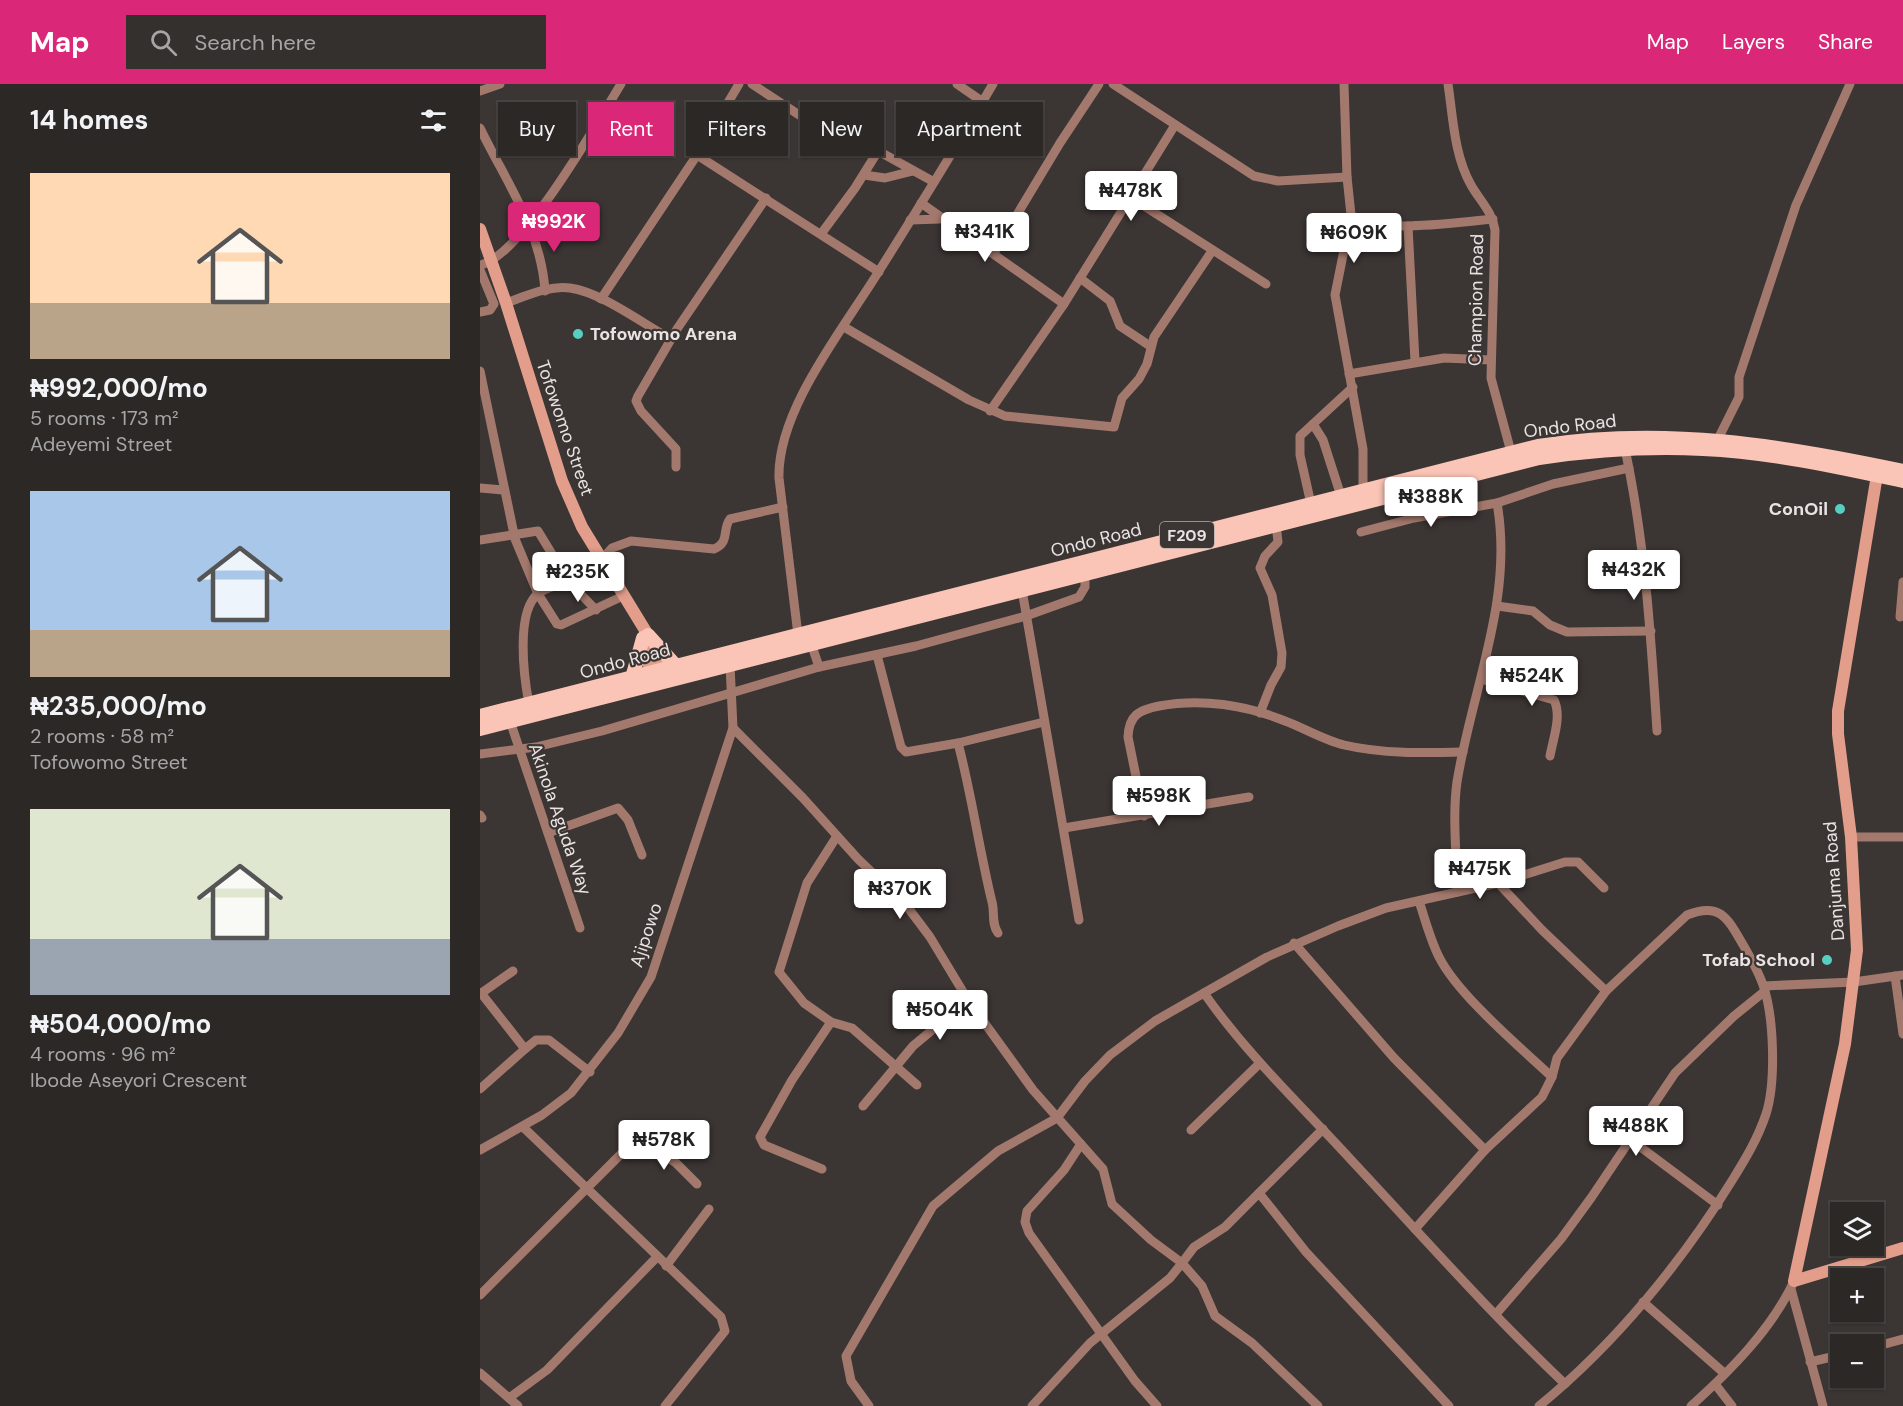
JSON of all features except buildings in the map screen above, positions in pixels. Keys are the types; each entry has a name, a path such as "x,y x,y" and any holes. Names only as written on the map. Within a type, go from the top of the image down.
{"main road":[{"name":"Ondo Road","path":"480,729 658,677 730,665 1084,574 1184,542 1363,490 1511,452 1569,441 1617,438 1718,439 1830,462 1903,481"},
{"name":"Ondo Road","path":"480,716 632,678 658,677 676,666 798,635 1184,542 1276,524 1539,458 1625,449 1667,448 1737,452 1903,471"},
{"path":"632,678 644,634 676,666"}],"street":[{"path":"480,91 500,84"},
{"path":"480,312 490,310 494,304 484,266 529,222 561,179 621,84"},
{"path":"728,102 739,84"},
{"path":"752,84 800,116"},
{"path":"957,84 983,102 993,84"},
{"path":"994,253 1060,143 1099,84"},
{"path":"1113,84 1265,180 1347,177"},
{"path":"1344,84 1347,177 1351,215 1335,295 1363,449 1363,490"},
{"name":"Champion Road","path":"1448,84 1460,156 1470,184 1493,219 1495,270 1491,360 1495,396 1511,452"},
{"path":"1718,439 1732,405 1739,397 1739,377 1796,205 1850,84"},
{"path":"990,411 1064,304 1175,125"},
{"path":"480,128 529,222 543,266 545,291"},
{"path":"884,154 934,182"},
{"path":"601,299 696,156"},
{"path":"699,156 879,272"},
{"path":"821,234 875,156"},
{"path":"798,635 778,455 784,436 800,402 844,327 950,156"},
{"path":"864,175 885,178 913,171"},
{"path":"1130,197 1266,284"},
{"path":"676,467 676,449 673,443 641,411 636,401 671,339 766,198"},
{"path":"921,204 940,219 960,229 1064,304"},
{"path":"1351,215 1358,221 1368,224 1408,226 1493,219"},
{"path":"910,220 940,219"},
{"path":"1408,226 1415,361"},
{"name":"Tofowomo Street","path":"480,229 484,266 506,303 562,481 582,527 644,634 658,677"},
{"path":"844,327 990,411 1005,416 1114,427 1122,398 1139,379 1147,364 1150,346 1170,310 1212,251"},
{"path":"1080,279 1110,302 1120,326 1150,346"},
{"path":"506,303 545,291 571,288 601,299 671,339"},
{"path":"1349,374 1415,361 1444,358 1491,360"},
{"path":"480,371 482,397 514,533 538,594 557,624 566,624 623,596"},
{"path":"1311,504 1300,436 1353,387"},
{"path":"1313,424 1323,440 1341,496"},
{"path":"1625,449 1638,519 1651,631 1657,732"},
{"path":"1361,532 1414,518 1497,503 1553,484 1629,468"},
{"name":"Danjuma Road","path":"1792,1285 1832,1114 1854,982 1857,919 1851,837 1838,734 1838,711 1877,475"},
{"path":"480,488 503,490"},
{"path":"1457,892 1455,804 1463,752 1497,606 1502,564 1501,528 1497,503"},
{"path":"602,560 612,548 631,541 714,549 722,546 727,522 730,519 783,507"},
{"path":"1260,713 1281,667 1282,640 1272,595 1260,568 1265,556 1278,542 1276,524"},
{"path":"480,540 532,531 542,534 569,582 596,610"},
{"path":"480,754 518,749 602,731 819,668 1026,616 1079,597 1085,587 1084,574"},
{"path":"529,704 525,680 524,622 528,606 538,594 569,582"},
{"path":"1900,617 1903,582"},
{"path":"1022,590 1079,920"},
{"path":"1497,606 1533,611 1550,625 1567,632 1651,631"},
{"path":"811,643 819,668"},
{"path":"877,655 902,751 958,743 1044,722"},
{"name":"Ajipowo","path":"484,1147 523,1127 571,1093 590,1072 618,1033 651,977 733,728 730,665"},
{"path":"1481,680 1554,700 1557,706 1557,720 1550,756"},
{"path":"1143,816 1128,736 1131,717 1139,711 1183,702 1224,704 1260,713 1342,744 1361,748 1398,752 1463,752"},
{"name":"Akinola Aguda Way","path":"510,721 580,928"},
{"path":"733,728 915,916 968,1000 1033,1090 1103,1169 1112,1204 1151,1240 1182,1263 1202,1286 1215,1316 1252,1342 1318,1406"},
{"path":"958,743 968,780 984,872 993,905 994,927 998,933"},
{"path":"1064,828 1249,797"},
{"path":"548,832 618,808 628,820 642,855"},
{"path":"837,836 807,883 779,969 781,976 804,1003 831,1022 852,1028 916,1084"},
{"path":"1851,837 1903,837"},
{"path":"869,1406 851,1381 846,1356 933,1206 998,1151 1057,1118 1085,1080 1118,1049 1155,1022 1294,944 1386,908 1498,883 1573,861 1582,865 1604,888"},
{"path":"1498,883 1542,930 1606,991"},
{"path":"1419,901 1444,966 1490,1018 1552,1077"},
{"path":"1415,1229 1485,1150 1542,1097 1552,1077 1557,1058 1606,991 1687,915 1712,909 1720,912 1736,932 1764,989 1773,1080 1766,1113 1750,1151 1718,1205 1643,1302 1564,1384 1539,1406"},
{"path":"1310,937 1310,960"},
{"path":"1294,944 1394,1058 1485,1150"},
{"path":"513,971 481,994 525,1048"},
{"path":"1496,1314 1560,1239 1631,1140 1660,1092 1675,1073 1764,989 1854,982 1899,975 1903,1034"},
{"path":"1204,993 1259,1064 1323,1129 1435,1253 1564,1384"},
{"path":"863,1106 913,1046 968,1000"},
{"path":"822,1169 764,1144 760,1137 792,1080 831,1022"},
{"path":"480,1089 536,1040 549,1040 590,1072"},
{"path":"1191,1130 1259,1064"},
{"path":"523,1127 587,1191 722,1317 725,1331 665,1406"},
{"path":"1032,1406 1050,1384 1101,1334 1170,1278 1194,1246 1225,1227 1323,1129"},
{"path":"480,1137 484,1147"},
{"path":"480,1295 587,1191 633,1142 640,1140 676,1164 698,1184"},
{"path":"1631,1140 1718,1205"},
{"path":"1081,1144 1064,1170 1027,1211 1024,1222 1029,1233 1101,1334 1157,1406"},
{"path":"1259,1193 1306,1252 1449,1406"},
{"path":"666,1266 709,1209"},
{"path":"1691,1406 1715,1384 1773,1317 1792,1285 1903,1248"},
{"path":"509,1398 547,1370 657,1257"},
{"path":"1792,1285 1823,1406"},
{"path":"1643,1302 1724,1373"},
{"path":"1884,1344 1903,1339"},
{"path":"1810,1362 1830,1357"},
{"path":"480,1373 518,1406"},
{"path":"1715,1384 1732,1406"}],"place":[{"name":"Tofowomo Arena","path":"578,334"},
{"name":"ConOil","path":"1840,509"},
{"name":"Tofab School","path":"1827,960"}]}
